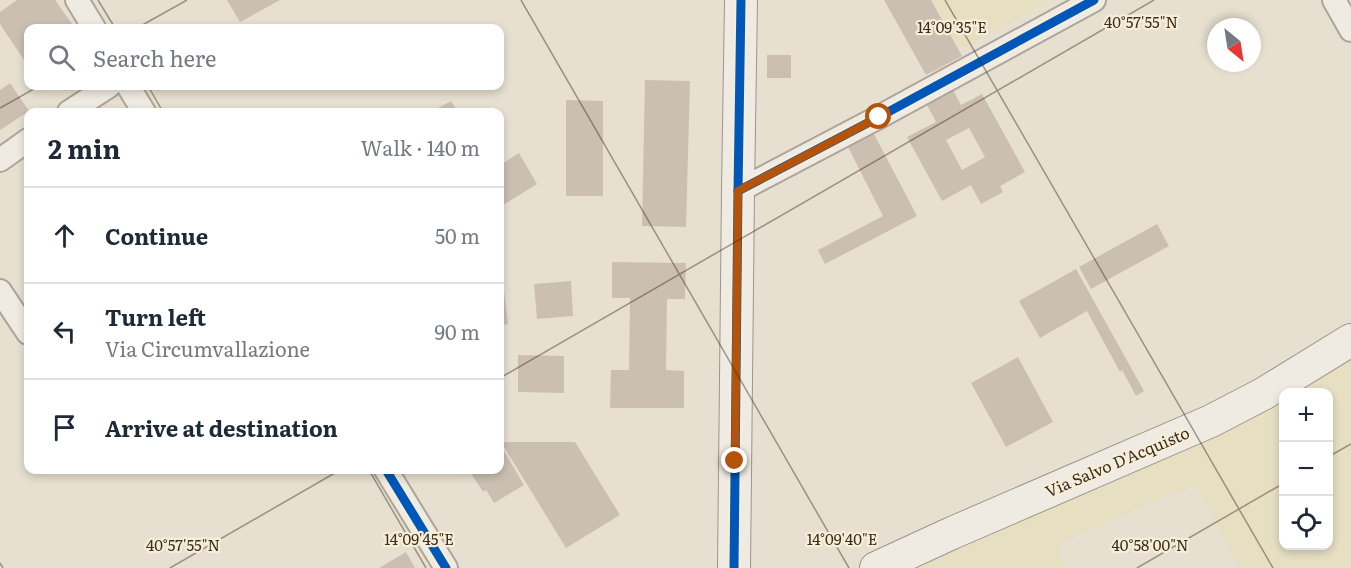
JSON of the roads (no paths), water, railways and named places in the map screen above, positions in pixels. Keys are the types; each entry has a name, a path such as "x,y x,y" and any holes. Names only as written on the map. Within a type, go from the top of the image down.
{"street":[{"path":"77,0 92,24"},
{"path":"734,568 741,0"},
{"path":"738,191 1094,0"},
{"path":"1334,0 1351,30"},
{"path":"75,108 103,90"},
{"path":"130,90 142,108"},
{"path":"0,160 24,143"},
{"path":"0,292 24,324"},
{"name":"Via Salvo D'Acquisto","path":"876,568 962,528 1211,421 1263,394 1351,340"},
{"path":"388,474 446,568"}]}
